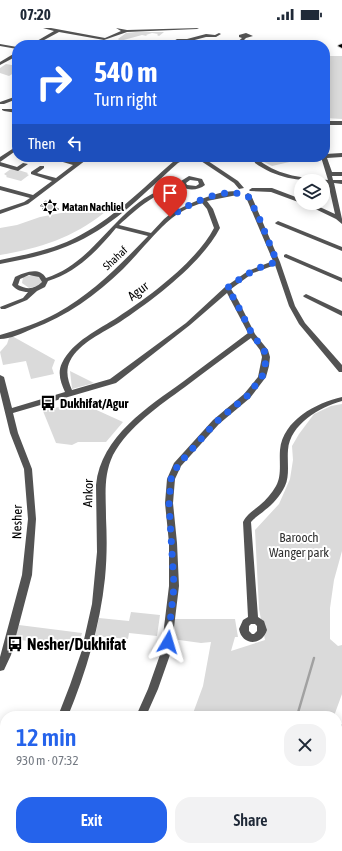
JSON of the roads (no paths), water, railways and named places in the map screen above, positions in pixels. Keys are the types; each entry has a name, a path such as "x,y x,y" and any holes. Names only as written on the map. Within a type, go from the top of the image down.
{"street":[{"path":"45,28 94,38 109,39 134,29 197,28"},
{"path":"144,28 175,28"},
{"path":"41,40 58,31"},
{"path":"192,40 211,35 216,36 219,34"},
{"path":"243,40 246,37"},
{"path":"0,45 12,47"},
{"path":"0,64 12,57"},
{"path":"1,103 12,102"},
{"path":"2,111 12,102"},
{"path":"330,122 342,122"},
{"path":"0,160 12,152"},
{"path":"330,156 342,155"},
{"path":"69,162 77,164"},
{"path":"0,212 26,203 80,162"},
{"path":"0,259 30,253 60,243 92,227 114,210 167,162"},
{"path":"0,262 32,256 63,246 88,234 104,224 176,162"},
{"path":"205,162 236,182 239,191 250,193 272,190 294,198"},
{"path":"257,162 281,175 297,179 342,182"},
{"path":"327,162 340,220"},
{"path":"0,164 18,169 25,164"},
{"path":"42,167 33,174 56,180"},
{"path":"330,174 342,174"},
{"path":"3,308 25,299 34,290 42,286 45,280 62,275 88,256 115,226 136,206 158,192 183,184"},
{"path":"1,190 34,196"},
{"name":"Shahaf","path":"1,338 43,322 80,302 122,267 152,235 177,212 203,200 222,194 239,191"},
{"path":"250,193 277,262 292,306 302,324 342,370"},
{"name":"Agur","path":"70,394 63,377 64,366 72,353 92,337 145,302 174,278 212,240 217,228 210,209 203,200"},
{"path":"320,210 340,220"},
{"path":"278,223 342,249"},
{"path":"115,226 152,235"},
{"path":"286,256 342,280"},
{"path":"9,411 100,386 122,375 188,323 227,288 261,266 277,262"},
{"path":"34,290 22,289 15,285 15,281 21,275 32,273 42,276 45,280"},
{"path":"143,711 166,652 174,586 169,503 171,479 178,465 216,422 247,396 262,377 265,366 266,357 264,350 252,334 235,300 227,288"},
{"path":"306,296 342,314"},
{"name":"Ankor","path":"65,711 88,644 100,588 102,475 109,455 134,422 252,334"},
{"path":"333,359 342,356"},
{"name":"Nesher","path":"0,377 14,433 28,469 32,519 27,575 6,655 0,667"},
{"path":"253,621 247,522 249,518 274,497 281,485 284,474 284,448 286,439 294,428 317,407 342,399"}],"waterway":[{"path":"298,711 314,658"}],"place":[{"name":"Matan Nachliel","path":"50,207"},
{"name":"Dukhifat/Agur","path":"48,403"},
{"name":"Nesher/Dukhifat","path":"15,644"}],"park label":[{"name":"Barooch Wanger park","path":"299,544"}]}
